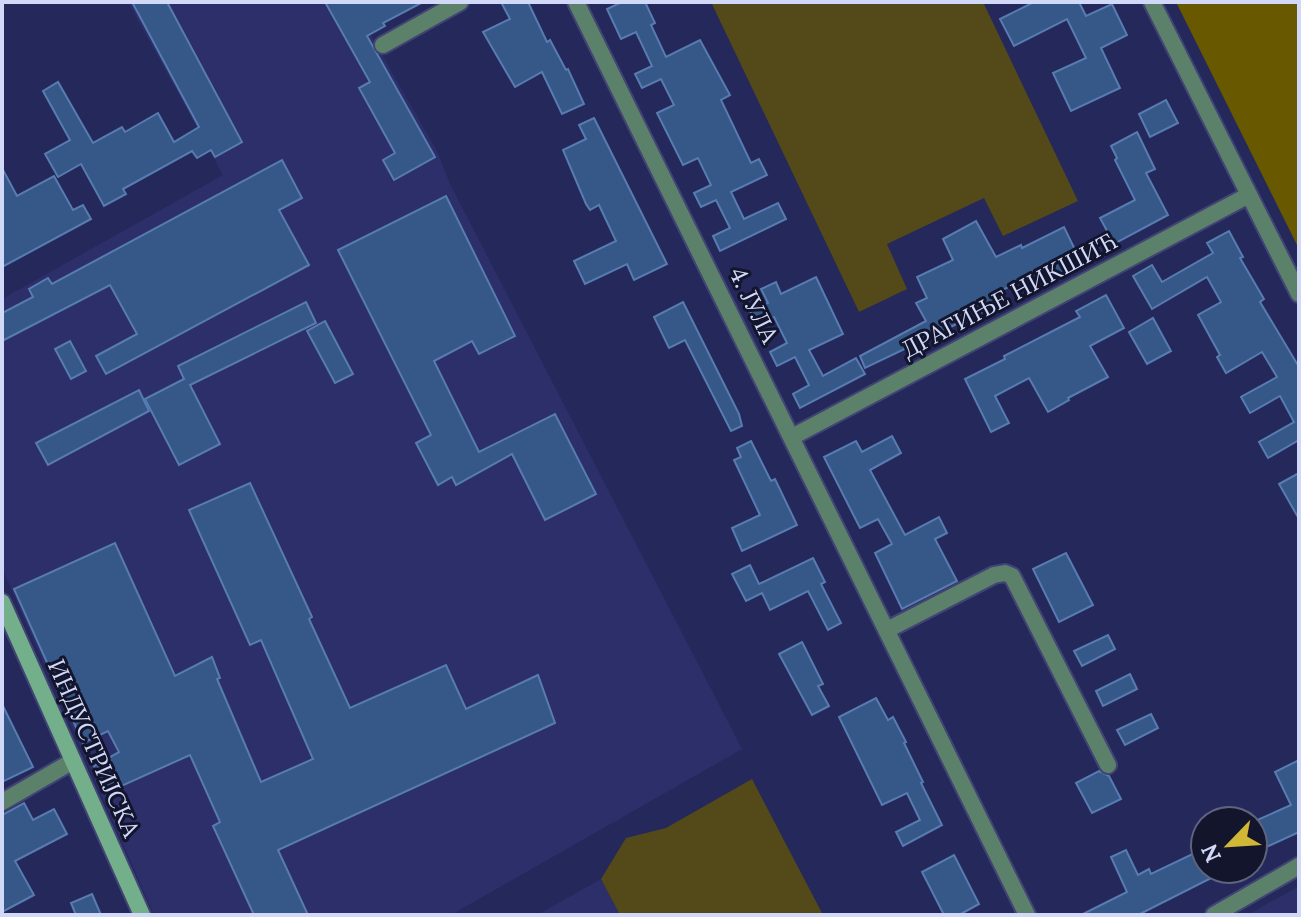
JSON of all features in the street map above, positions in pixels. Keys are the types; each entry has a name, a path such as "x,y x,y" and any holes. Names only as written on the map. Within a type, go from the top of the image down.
{"main road":[{"name":"ИНДУСТРИЈСКА","path":"2,602 142,915"}],"street":[{"path":"383,45 460,2"},
{"name":"4. ЈУЛА","path":"576,2 1027,915"},
{"path":"1152,2 1299,294"},
{"name":"ДРАГИЊЕ НИКШИЋ","path":"792,437 1249,195"},
{"path":"887,630 994,575 1005,573 1012,576 1108,765"},
{"path":"2,802 73,761"},
{"path":"1214,915 1299,866"}],"shaded area":[{"path":"128,2 352,2 438,153 450,184 742,749 451,915 154,915 2,568 2,299 223,175"},
{"path":"711,2 983,2 1078,201 1003,236 984,198 887,244 907,289 859,312"},
{"path":"1176,2 1299,2 1299,249"},
{"path":"752,779 823,915 620,915 601,879 626,838 666,828"},
{"path":"601,879 620,915 537,915"},
{"path":"1299,886 1299,915 1247,915"}],"building":[{"path":"132,2 167,2 242,142 215,157 211,150 197,158 192,151 123,189 126,194 104,206 81,164 58,177 45,154 70,140 43,91 58,82 93,143 122,127 125,132 158,113 174,142 199,127"},
{"path":"325,2 423,2 383,23 385,26 367,36 435,157 394,180 383,160 395,153 359,88 370,82"},
{"path":"501,2 528,2 547,42 550,40 568,69 584,104 562,114 542,72 515,87 483,32 510,19"},
{"path":"622,2 645,2 655,23 651,25 666,57 700,40 730,95 721,100 751,163 759,159 767,175 731,192 744,219 778,203 786,219 720,251 713,236 730,228 716,200 701,207 694,193 711,185 698,158 683,165 657,113 674,105 661,79 642,88 635,74 652,66 636,32 621,39 607,9"},
{"path":"1034,2 1079,2 1086,16 1112,4 1127,35 1101,48 1120,88 1071,111 1053,73 1086,58 1067,19 1014,46 1000,19"},
{"path":"1166,100 1178,123 1150,137 1139,114"},
{"path":"594,118 667,264 634,280 627,264 585,284 574,261 616,241 599,205 590,210 586,204 563,150 586,139 579,125"},
{"path":"1137,132 1155,169 1146,173 1168,215 1114,244 1100,218 1135,200 1111,146"},
{"path":"282,160 302,198 279,210 309,265 106,374 96,356 137,334 110,285 2,341 2,313 33,297 29,289 48,278 52,284"},
{"path":"2,168 17,196 54,176 73,210 83,205 91,219 2,267"},
{"path":"446,196 515,336 479,354 472,341 434,361 479,452 555,414 596,494 545,520 512,454 456,485 452,477 438,485 416,443 431,435 338,250"},
{"path":"976,221 996,257 1064,227 1081,262 1057,274 1053,266 996,293 1001,303 865,368 860,356 926,321 916,303 927,298 917,277 953,260 943,239"},
{"path":"1229,231 1243,257 1240,258 1264,299 1260,302 1299,367 1299,440 1268,458 1259,442 1294,422 1280,396 1250,413 1241,397 1277,377 1262,352 1226,373 1217,357 1220,355 1198,315 1221,302 1207,277 1152,309 1133,276 1152,265 1162,282 1213,253 1207,243"},
{"path":"816,277 843,334 809,350 823,376 856,358 865,374 800,408 793,394 809,385 795,357 777,366 770,352 787,343 774,317 757,325 750,311 768,303 761,289 776,282 781,294"},
{"path":"1106,295 1124,328 1090,346 1108,377 1048,412 1029,378 995,396 1009,423 991,432 965,379 1080,317 1076,311"},
{"path":"306,302 316,323 190,385 220,444 179,465 145,399 184,379 178,366"},
{"path":"683,302 739,414 742,426 731,431 685,340 669,348 654,317"},
{"path":"1153,318 1171,351 1147,364 1129,332"},
{"path":"325,321 353,374 335,383 307,331"},
{"path":"70,341 86,371 71,379 55,349"},
{"path":"139,390 149,411 48,465 36,443"},
{"path":"892,436 901,453 870,470 905,535 939,517 947,533 935,539 957,581 902,609 875,553 892,544 878,519 860,528 824,457 856,441 862,452"},
{"path":"751,441 771,481 775,479 797,525 742,551 732,528 760,515 734,460 741,457 737,448"},
{"path":"1299,473 1299,519 1279,484"},
{"path":"250,483 350,708 446,665 466,709 538,675 555,723 278,850 308,915 254,915 213,826 220,822 190,755 106,793 94,766 119,752 108,731 83,743 14,589 115,543 175,676 212,657 220,678 217,679 261,782 313,759 261,640 250,645 189,510"},
{"path":"1066,553 1093,605 1059,622 1033,569"},
{"path":"813,558 825,582 821,584 841,623 828,630 808,591 770,610 762,593 746,601 732,574 750,565 759,584"},
{"path":"1108,635 1115,649 1082,666 1074,651"},
{"path":"802,642 823,684 818,686 829,706 812,715 779,654"},
{"path":"1130,674 1137,689 1103,706 1096,691"},
{"path":"876,698 888,720 893,717 906,742 921,783 942,825 903,846 896,832 920,820 907,793 882,805 839,717"},
{"path":"2,704 33,767 2,782"},
{"path":"1151,714 1158,728 1125,745 1117,730"},
{"path":"1299,760 1299,832 1269,846 1269,815 1291,805 1275,772"},
{"path":"1099,771 1109,776 1121,799 1092,813 1076,783"},
{"path":"24,803 33,820 54,809 67,834 15,861 34,895 2,912 2,815"},
{"path":"1126,850 1138,875 1149,869 1151,874 1189,856 1189,885 1197,885 1138,915 1081,915 1127,892 1111,857"},
{"path":"954,855 979,904 959,915 944,915 922,872"},
{"path":"92,894 101,915 76,915 71,903"}]}
